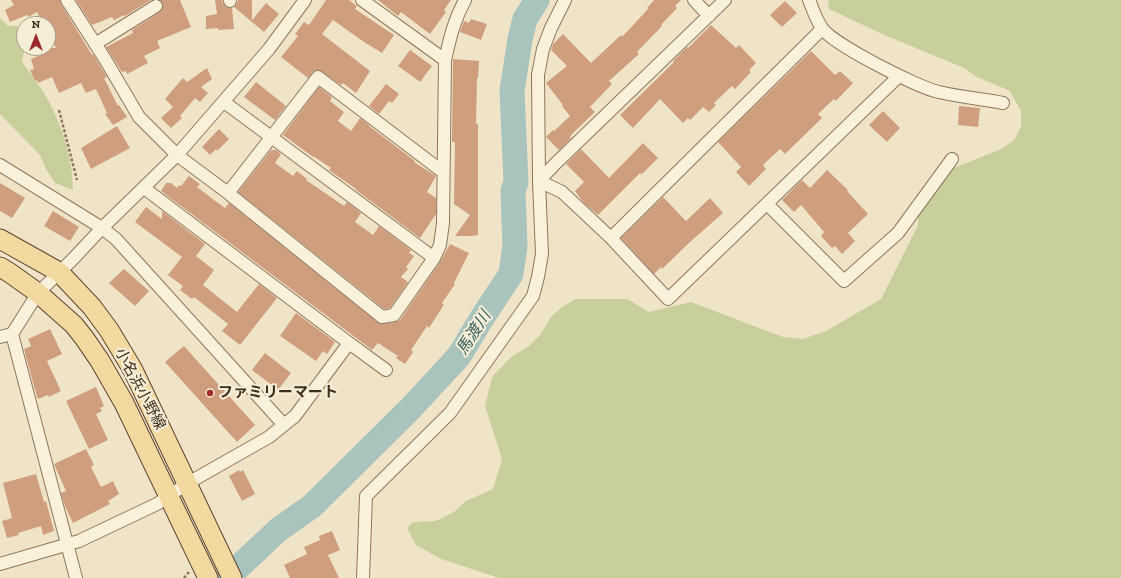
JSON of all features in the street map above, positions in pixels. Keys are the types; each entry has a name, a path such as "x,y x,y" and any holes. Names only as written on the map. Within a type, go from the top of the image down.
{"main road":[{"name":"小名浜小野線","path":"0,239 59,272 92,306 109,330 133,370 232,578"},
{"name":"小名浜小野線","path":"0,268 10,273 38,293 74,325 100,361 124,403 206,573"}],"street":[{"path":"67,0 139,117 177,155 228,193 382,317 394,316 434,258 440,245 443,223 444,60 456,16 465,0"},
{"path":"76,578 6,335 38,293 177,155 269,49 305,0"},
{"path":"362,0 378,4 444,60"},
{"path":"363,578 366,496 450,414 533,296 542,254 539,182 538,75 543,49 551,28 565,0"},
{"path":"694,0 709,16"},
{"path":"539,182 555,164 725,0"},
{"path":"809,0 822,29 838,42 868,60 899,76 938,92 1003,102"},
{"path":"95,44 156,6"},
{"path":"611,238 822,29"},
{"path":"539,182 562,192 611,238 668,299 899,76"},
{"path":"228,193 318,77 443,172"},
{"path":"224,102 272,136 434,258"},
{"path":"767,204 844,281 898,233 952,159"},
{"path":"0,165 102,228 116,239 284,425"},
{"path":"144,188 386,370"},
{"path":"0,564 79,541 157,504 188,483 269,437 295,416 349,343"}],"path":[{"path":"59,110 77,180"}],"green space":[{"path":"828,0 1121,0 1121,578 499,578 441,559 416,545 407,528 413,522 436,521 454,512 466,501 493,489 502,459 485,406 492,377 511,357 529,346 540,335 551,317 562,307 575,299 627,299 649,312 691,302 783,337 803,339 826,331 881,299 918,225 918,196 949,170 1001,149 1014,140 1021,127 1021,111 1010,91 977,77 964,68 882,34 829,9"},
{"path":"0,18 8,26 16,26 16,56 23,56 22,61 46,97 59,123 69,156 73,179 73,190 55,183 46,169 40,155 0,114"}],"building":[{"path":"11,0 60,0 92,55 93,54 107,77 104,78 118,106 119,105 127,117 113,125 105,114 107,113 96,89 86,93 81,83 59,93 52,77 38,83 37,80 35,81 30,70 34,69 31,59 38,56 56,56 56,16 39,16 37,12 30,16 16,16 16,20 10,22 5,10 14,5"},
{"path":"76,0 151,0 125,16 124,15 114,20 112,17 92,25"},
{"path":"160,0 180,0 191,27 157,41 160,48 144,56 148,63 127,74 126,71 122,72 106,47 133,33 132,30 160,12 163,6"},
{"path":"215,0 222,0 226,7 232,8 234,29 206,29 206,16 217,14"},
{"path":"238,0 252,0 252,20 266,3 279,14 264,32 234,7"},
{"path":"326,0 349,0 357,6 355,9 394,35 382,53 333,20 322,34 370,71 356,93 343,83 341,85 319,70 315,70 308,78 281,57 298,36 295,34 304,22 309,25"},
{"path":"378,0 451,0 444,10 446,12 430,34 401,12 398,16"},
{"path":"654,0 681,0 675,6 677,8 661,25 662,26 637,52 639,54 609,81 612,84 590,107 595,112 572,134 570,137 571,138 559,150 546,137 570,116 546,83 567,66 551,50 553,44 563,34 591,63 621,35 622,37 648,9 647,8"},
{"path":"785,1 797,13 782,27 770,15"},
{"path":"471,19 487,24 481,40 460,32 464,21 469,23"},
{"path":"711,25 736,48 739,45 756,63 749,70 751,72 735,89 732,86 714,103 716,105 709,112 703,107 690,120 688,118 683,123 660,99 633,128 620,115 674,62 673,61 687,47 688,48"},
{"path":"410,50 432,66 420,82 398,66"},
{"path":"811,51 835,75 840,71 853,83 836,101 834,99 818,114 822,118 785,154 780,149 763,165 766,169 749,186 736,172 741,167 718,142"},
{"path":"453,59 479,61 476,124 478,124 478,235 472,236 455,236 470,215 454,204 455,142 452,142"},
{"path":"207,68 212,79 201,87 208,93 200,102 195,98 180,116 182,118 171,128 161,118 173,107 165,99 183,78 187,82"},
{"path":"256,82 286,106 275,120 244,97"},
{"path":"386,84 399,94 392,103 389,101 379,114 369,106"},
{"path":"319,87 332,97 330,101 344,112 338,121 351,131 360,118 415,161 414,162 436,176 427,192 436,198 436,214 420,238 329,170 331,168 283,135"},
{"path":"959,106 980,108 978,127 958,125"},
{"path":"883,111 900,128 887,142 869,125"},
{"path":"117,126 130,148 91,169 81,148"},
{"path":"219,129 229,139 217,151 216,149 210,155 202,147"},
{"path":"643,143 658,158 642,174 640,173 598,215 584,203 575,191 584,182 566,164 581,149 609,178"},
{"path":"271,150 276,150 281,154 275,163 293,176 297,171 307,179 306,180 344,206 347,202 361,213 355,222 373,235 379,226 411,250 409,253 414,256 406,267 408,269 401,277 408,282 390,308 384,309 238,192"},
{"path":"827,170 848,190 847,191 868,214 848,233 855,241 842,254 835,246 832,248 821,236 824,232 801,205 794,212 782,200 802,180 810,188"},
{"path":"189,176 200,184 197,187 225,208 229,203 380,324 400,320 440,262 450,244 469,253 454,283 455,284 442,303 444,304 440,311 429,328 427,326 411,350 413,352 405,364 396,358 398,356 378,343 372,350 161,191 166,183 171,183 177,188 179,185 181,186"},
{"path":"0,183 25,198 12,218 0,211"},
{"path":"663,197 686,221 710,198 723,213 662,269 661,267 654,274 621,238"},
{"path":"146,207 162,219 162,211 205,244 196,256 214,270 203,285 237,312 259,284 277,298 240,345 222,331 228,324 194,297 192,299 180,290 183,286 168,275 182,257 135,222"},
{"path":"53,211 79,227 70,241 44,226"},
{"path":"124,269 149,291 135,306 109,283"},
{"path":"296,313 335,342 327,354 323,351 316,361 280,336"},
{"path":"50,329 62,354 47,361 61,391 49,397 48,395 38,399 24,349 31,346 28,339"},
{"name":"ファミリーマート","path":"184,346 255,425 237,442 165,362"},
{"path":"265,353 291,373 278,390 252,370"},
{"path":"96,387 104,406 100,408 102,411 96,414 108,440 89,449 66,401"},
{"path":"86,449 94,465 91,467 101,487 113,481 119,494 108,501 110,504 73,523 61,493 66,491 54,464"},
{"path":"239,470 240,472 243,470 255,494 242,501 229,476"},
{"path":"36,474 44,502 46,501 54,531 43,535 41,526 7,538 2,521 12,518 3,483"},
{"path":"332,531 340,550 328,555 339,578 290,578 284,565 307,554 304,547 320,540 319,536"}],"waterway":[{"name":"馬渡川","path":"227,578 278,530 312,506 410,409 459,356 511,274 515,246 513,191 516,182 512,91 520,39 525,19 537,0"}],"place":[{"name":"ファミリーマート","path":"210,393"}]}
